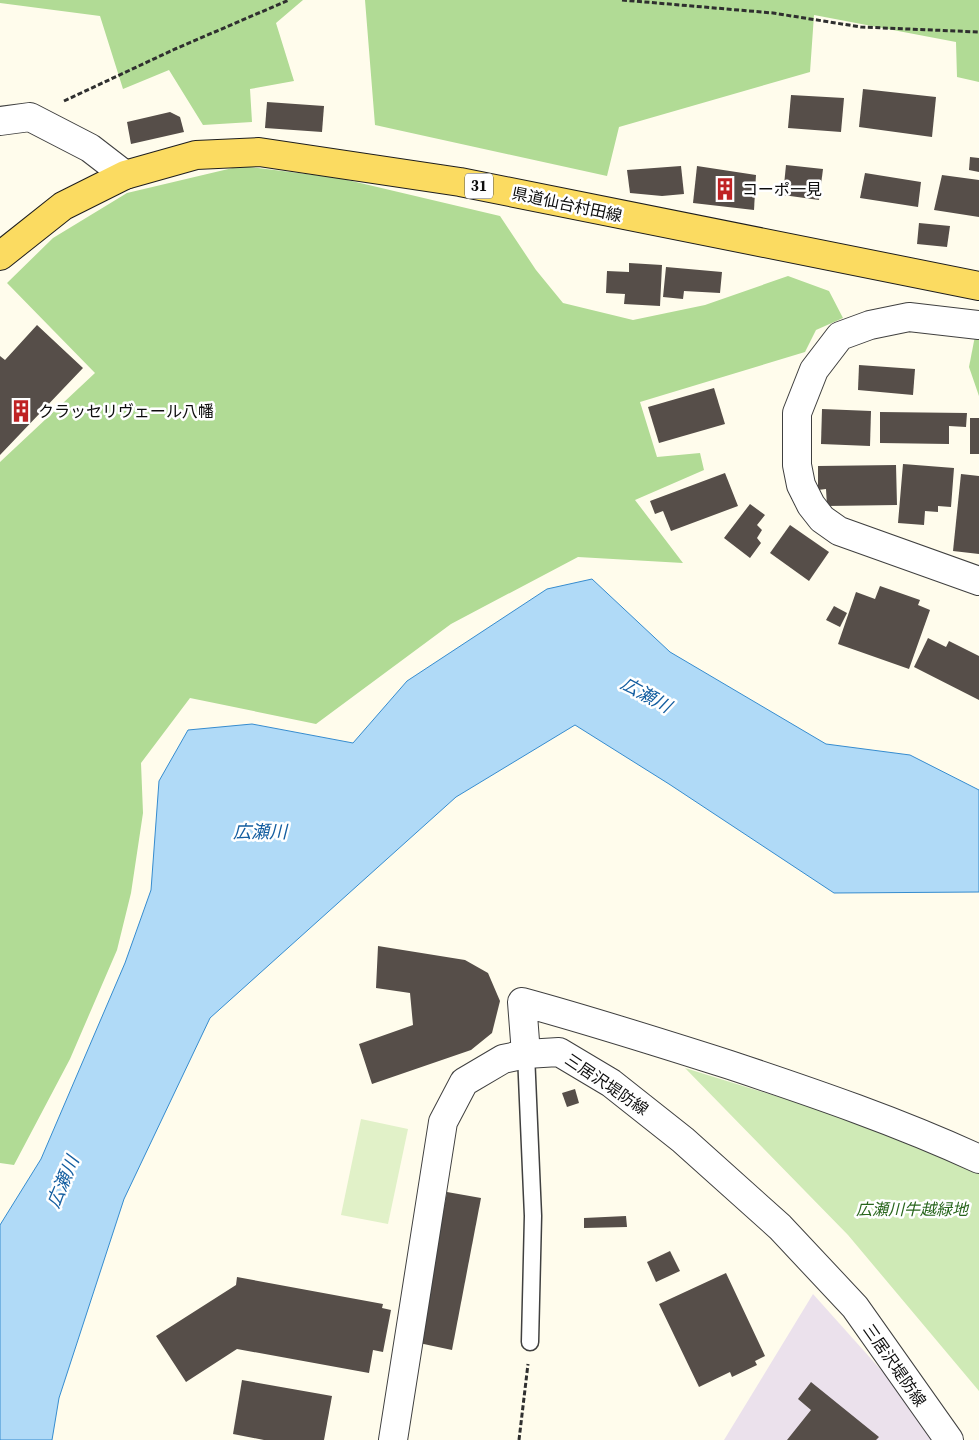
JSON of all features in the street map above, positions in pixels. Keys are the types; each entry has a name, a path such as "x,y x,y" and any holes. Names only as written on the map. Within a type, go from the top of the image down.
{"main road":[{"name":"県道仙台村田線","path":"0,256 63,206 125,175 196,155 259,152 460,182 979,286"}],"street":[{"path":"0,121 30,117 90,148 125,175"},
{"path":"979,325 909,317 870,325 840,336 814,370 797,413 796,442 801,486 811,505 822,519 839,531 979,581"},
{"path":"526,1054 522,1002 594,1021 800,1088 944,1143 979,1159"},
{"name":"三居沢堤防線","path":"393,1440 443,1122 464,1082 503,1059 526,1054 559,1052 611,1083 683,1140 780,1227 855,1307 949,1440"}],"lane":[{"path":"526,1054 533,1216 530,1342"}],"path":[{"path":"30,117 175,49 289,0"},
{"path":"622,0 772,13 861,27 979,32"},
{"path":"519,1440 530,1342"}],"shaded area":[{"path":"813,1294 890,1380 934,1440 724,1440"}],"green space":[{"path":"0,0 303,0 276,23 294,81 250,89 252,122 203,125 169,70 123,89 100,16 0,3"},
{"path":"365,0 979,0 979,82 957,77 956,42 814,15 810,72 619,127 607,176 375,125"},
{"path":"241,166 339,178 500,216 536,270 563,303 633,320 705,305 788,276 829,291 843,318 816,330 805,352 640,402 657,457 700,453 704,470 635,500 683,563 578,557 451,624 316,724 190,698 141,763 143,813 131,893 117,950 70,1059 14,1165 0,1163 0,462 95,373 7,283 53,238 127,193"},
{"path":"975,336 979,337 979,396 969,367"},
{"name":"広瀬川牛越緑地","path":"685,1068 927,1143 979,1169 979,1391 848,1235"},
{"path":"361,1119 408,1129 388,1224 341,1215"}],"water":[{"name":"広瀬川","path":"592,579 670,652 826,744 910,755 979,790 979,892 834,893 669,784 575,725 456,797 210,1018 124,1199 59,1398 52,1440 0,1440 0,1225 41,1159 125,963 151,890 159,781 188,730 252,724 353,743 407,681 547,589"}],"building":[{"path":"863,89 936,97 932,137 859,127"},
{"path":"791,95 844,98 841,132 788,128"},
{"path":"267,102 324,106 322,132 265,128"},
{"path":"170,112 180,117 184,132 131,144 127,122"},
{"path":"970,157 979,158 979,172 969,170"},
{"path":"786,165 823,169 819,200 783,195"},
{"path":"681,166 684,194 662,196 630,193 627,170"},
{"name":"コーポ一見","path":"697,166 756,175 754,210 693,203"},
{"path":"865,173 921,182 918,207 860,198"},
{"path":"942,175 979,180 979,217 934,210"},
{"path":"919,223 950,226 947,247 917,244"},
{"path":"629,263 662,265 660,306 624,304 625,294 606,293 607,271 629,272"},
{"path":"666,267 722,272 720,293 684,291 683,299 663,297"},
{"name":"クラッセリヴェール八幡","path":"37,325 83,368 0,455 0,356 5,360"},
{"path":"859,365 915,369 913,395 858,390"},
{"path":"714,388 725,424 659,443 648,407"},
{"path":"822,409 871,411 870,446 821,444"},
{"path":"880,412 967,413 966,427 949,426 949,444 880,443"},
{"path":"970,418 979,418 979,454 970,454"},
{"path":"903,464 954,468 951,507 938,506 938,512 925,511 924,525 898,523"},
{"path":"896,465 897,505 827,506 826,489 818,490 818,466"},
{"path":"725,473 738,506 671,531 663,511 655,514 650,501"},
{"path":"961,474 979,476 979,554 953,551"},
{"path":"750,504 765,515 757,525 762,530 757,538 761,543 750,558 724,538"},
{"path":"790,525 829,552 809,581 770,553"},
{"path":"880,586 920,600 918,605 930,610 909,669 838,644 856,592 875,599"},
{"path":"834,606 847,613 840,627 826,620"},
{"path":"928,638 946,647 949,641 979,656 979,700 914,667"},
{"path":"378,946 465,960 488,973 500,1001 492,1033 471,1050 372,1084 359,1044 413,1025 410,993 376,988"},
{"path":"575,1089 579,1103 567,1107 562,1093"},
{"path":"447,1192 481,1198 452,1350 419,1343"},
{"path":"626,1216 627,1227 584,1228 584,1218"},
{"path":"670,1251 680,1271 656,1282 647,1262"},
{"path":"726,1273 765,1356 755,1361 757,1365 732,1377 730,1372 699,1387 659,1304"},
{"path":"237,1277 383,1304 382,1308 391,1310 383,1352 373,1350 369,1373 237,1349 186,1382 156,1336 236,1285"},
{"path":"242,1380 332,1396 324,1440 264,1440 233,1434"},
{"path":"811,1382 879,1437 876,1440 787,1440 811,1410 798,1399"}],"place":[{"name":"コーポ一見","path":"725,189"},
{"name":"クラッセリヴェール八幡","path":"21,411"}]}
